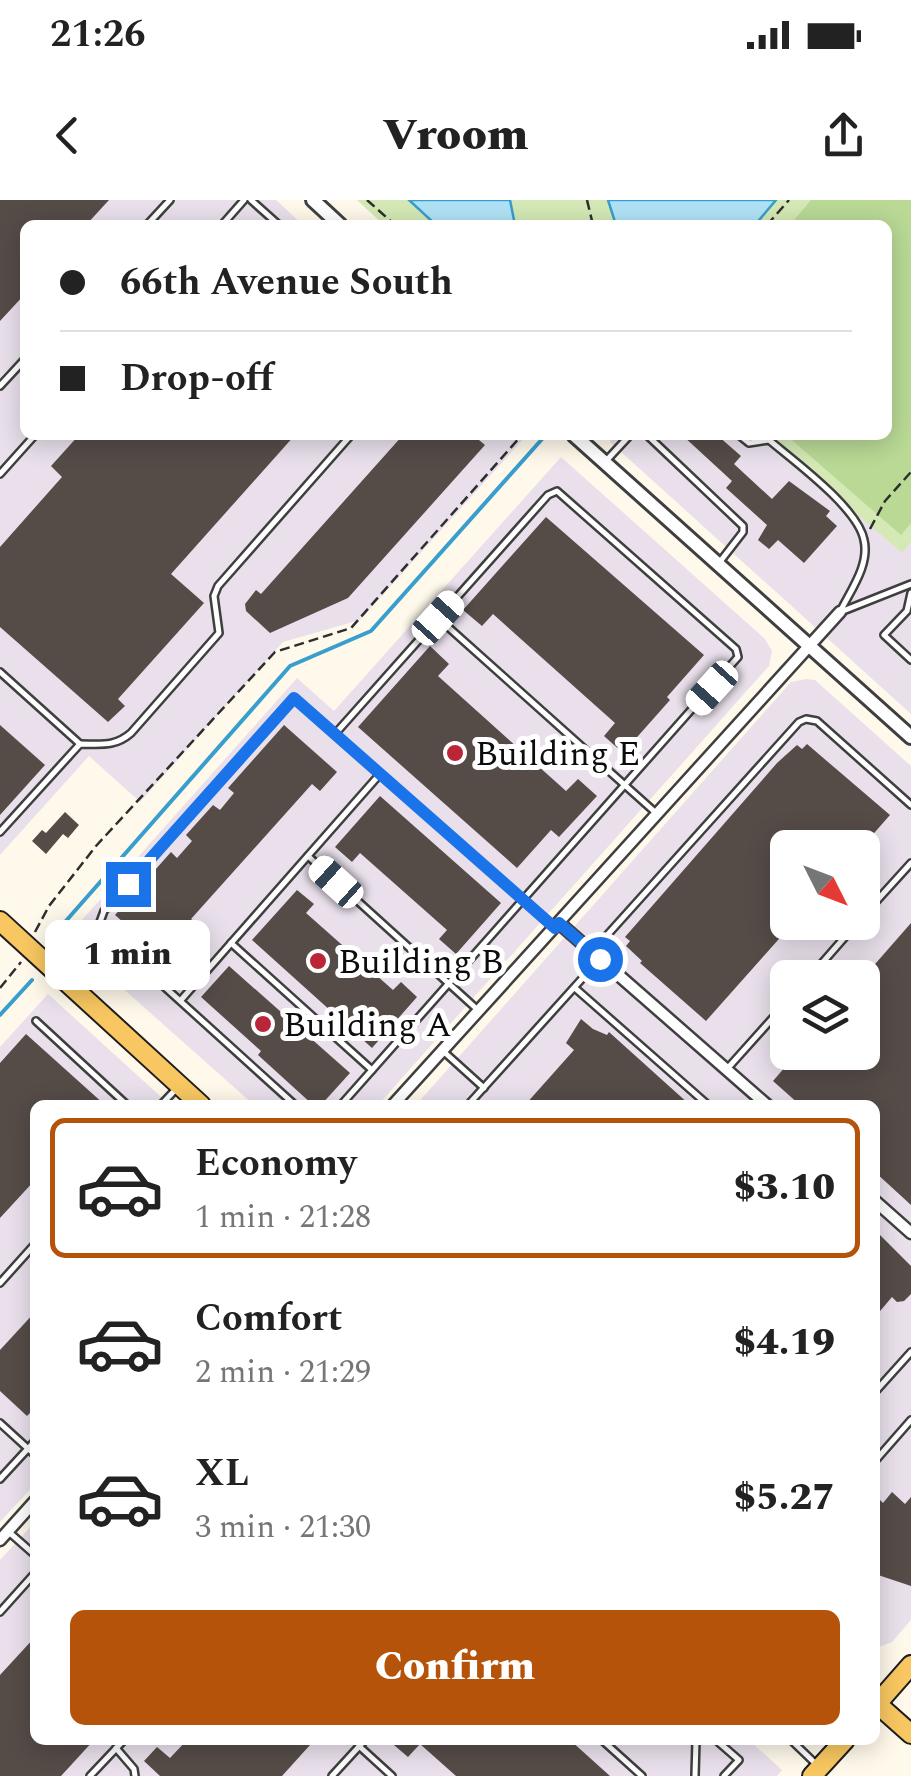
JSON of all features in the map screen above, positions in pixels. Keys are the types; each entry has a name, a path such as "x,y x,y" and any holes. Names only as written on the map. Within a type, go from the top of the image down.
{"main road":[{"path":"0,921 196,1100"},
{"path":"880,1700 911,1665"},
{"path":"880,1707 911,1734"},
{"path":"816,1772 840,1745"}],"street":[{"path":"313,200 335,220"},
{"path":"580,440 911,737"},
{"path":"398,1100 840,612"},
{"path":"557,926 761,1100"},
{"path":"880,1205 911,1232"},
{"path":"4,1535 30,1506"}],"lane":[{"path":"152,220 170,200"},
{"path":"227,220 247,200 273,220"},
{"path":"0,386 20,364"},
{"path":"0,474 31,440"},
{"path":"0,672 80,744 120,742 219,633 214,596 218,586 347,440"},
{"path":"605,462 625,440"},
{"path":"652,440 744,526 718,566"},
{"path":"768,440 840,501 864,539 861,570 840,612"},
{"path":"335,734 548,494 557,491 736,650 738,657 345,1100"},
{"path":"840,612 911,584"},
{"path":"911,593 907,611 884,635 911,660"},
{"path":"438,618 657,814"},
{"path":"289,1100 104,933 100,922 104,910 294,698 557,926"},
{"path":"473,1100 799,722 816,722 911,805"},
{"path":"0,832 80,744"},
{"path":"180,1001 380,774"},
{"path":"308,856 479,1011"},
{"path":"880,898 911,863"},
{"path":"824,960 842,940"},
{"path":"231,944 372,1070"},
{"path":"574,987 702,1100"},
{"path":"36,1021 122,1100"},
{"path":"726,1069 770,1021"},
{"path":"442,1051 484,1088"},
{"path":"166,1100 179,1085"},
{"path":"0,1283 30,1250"},
{"path":"880,1386 911,1352"},
{"path":"880,1455 911,1420"},
{"path":"0,1423 28,1448"},
{"path":"0,1479 30,1446"},
{"path":"4,1535 30,1552"},
{"path":"0,1612 30,1579"},
{"path":"90,1776 119,1745"},
{"path":"608,1745 642,1776"},
{"path":"694,1776 696,1745"},
{"path":"722,1745 738,1760 724,1776"},
{"path":"795,1745 816,1772"},
{"path":"332,1776 359,1746 392,1776"},
{"path":"116,1748 135,1776"}],"path":[{"path":"367,200 389,220"},
{"path":"771,220 789,200"},
{"path":"0,988 15,972 50,906 96,846 274,652 351,628 518,440"},
{"path":"864,539 886,501 911,472"}],"shaded area":[{"path":"0,200 276,200 298,220 20,220 20,440 522,440 360,620 283,642 140,802 89,756 0,855"},
{"path":"770,440 901,552 911,542 911,714 610,442"},
{"path":"561,457 765,639 772,651 769,666 382,1100 248,1100 66,938 297,678 334,711"},
{"path":"815,680 911,766 911,1620 892,1642 880,1647 880,1100 420,1100 791,682"},
{"path":"48,994 165,1100 30,1100 30,1489 0,1522 0,1047"},
{"path":"30,1527 30,1745 754,1745 782,1770 777,1776 0,1776 0,1560"}],"green space":[{"path":"357,200 911,200 911,542 902,553 770,440 892,440 892,220 379,220"},
{"path":"811,200 911,200 911,523 901,535 792,440 892,440 892,220 794,220"}],"water":[{"path":"409,200 510,200 514,220 431,220"},
{"path":"608,200 776,200 759,220 614,220"}],"building":[{"path":"0,200 109,200 91,220 20,220 20,299 0,321"},
{"path":"74,440 291,440 171,574 204,603 118,699 125,706 108,722 0,627 0,547 62,477 51,466"},
{"path":"399,440 479,440 485,445 348,598 270,633 246,611 245,604 256,590 261,594"},
{"path":"687,440 723,440 741,456 734,464 772,499 789,481 830,511 826,516 837,526 804,563 778,540 769,549 758,540 767,525 726,488 732,481"},
{"path":"546,517 704,655 623,753 604,736 615,723 493,614 482,626 463,610"},
{"name":"Building E","path":"430,646 449,664 438,676 566,791 578,779 597,796 559,837 551,830 517,868 358,727"},
{"path":"0,725 45,765 0,815"},
{"path":"284,725 337,772 320,791 312,784 191,919 200,926 168,962 115,915 171,852 177,858 192,841 186,835 213,805 220,810 234,793 228,788"},
{"path":"807,744 890,815 877,830 770,830 770,940 778,940 706,1021 640,963 626,946 630,941 625,937 777,763 797,745 802,749"},
{"path":"380,796 501,903 456,954 439,939 447,930 360,853 352,862 335,847"},
{"path":"65,812 79,825 68,838 63,834 46,854 32,841 42,830 46,833"},
{"name":"Building B","path":"297,890 314,904 306,913 393,990 401,982 417,997 372,1048 252,940"},
{"path":"911,923 911,1205 880,1177 880,1100 794,1100 773,1081 782,1070 880,1070 879,960"},
{"name":"Building A","path":"229,966 350,1073 326,1100 308,1100 201,997"},
{"path":"581,1019 593,1029 607,1035 609,1032 684,1100 529,1100 574,1050 566,1043"},
{"path":"26,1034 99,1100 30,1100 30,1185 0,1218 0,1063"},
{"path":"880,1235 911,1266 911,1294 904,1301 897,1302 892,1297 880,1311"},
{"path":"30,1317 27,1416 0,1391 0,1350"},
{"path":"892,1492 905,1504 911,1497 911,1586 880,1576 880,1500 883,1503"},
{"path":"30,1642 30,1745 89,1745 61,1776 0,1776 0,1675"},
{"path":"182,1745 310,1745 282,1776 160,1776 144,1761 157,1747 170,1758"},
{"path":"394,1745 419,1745 408,1757"},
{"path":"421,1745 576,1745 610,1776 456,1776"}],"waterway":[{"path":"58,930 290,666 371,631 541,440"},
{"path":"0,1015 32,980"}],"place":[{"name":"Building E","path":"455,753"},
{"name":"Building B","path":"318,961"},
{"name":"Building A","path":"263,1024"}],"route":[{"path":"128,884 294,698 555,928 559,923 600,959"}]}
